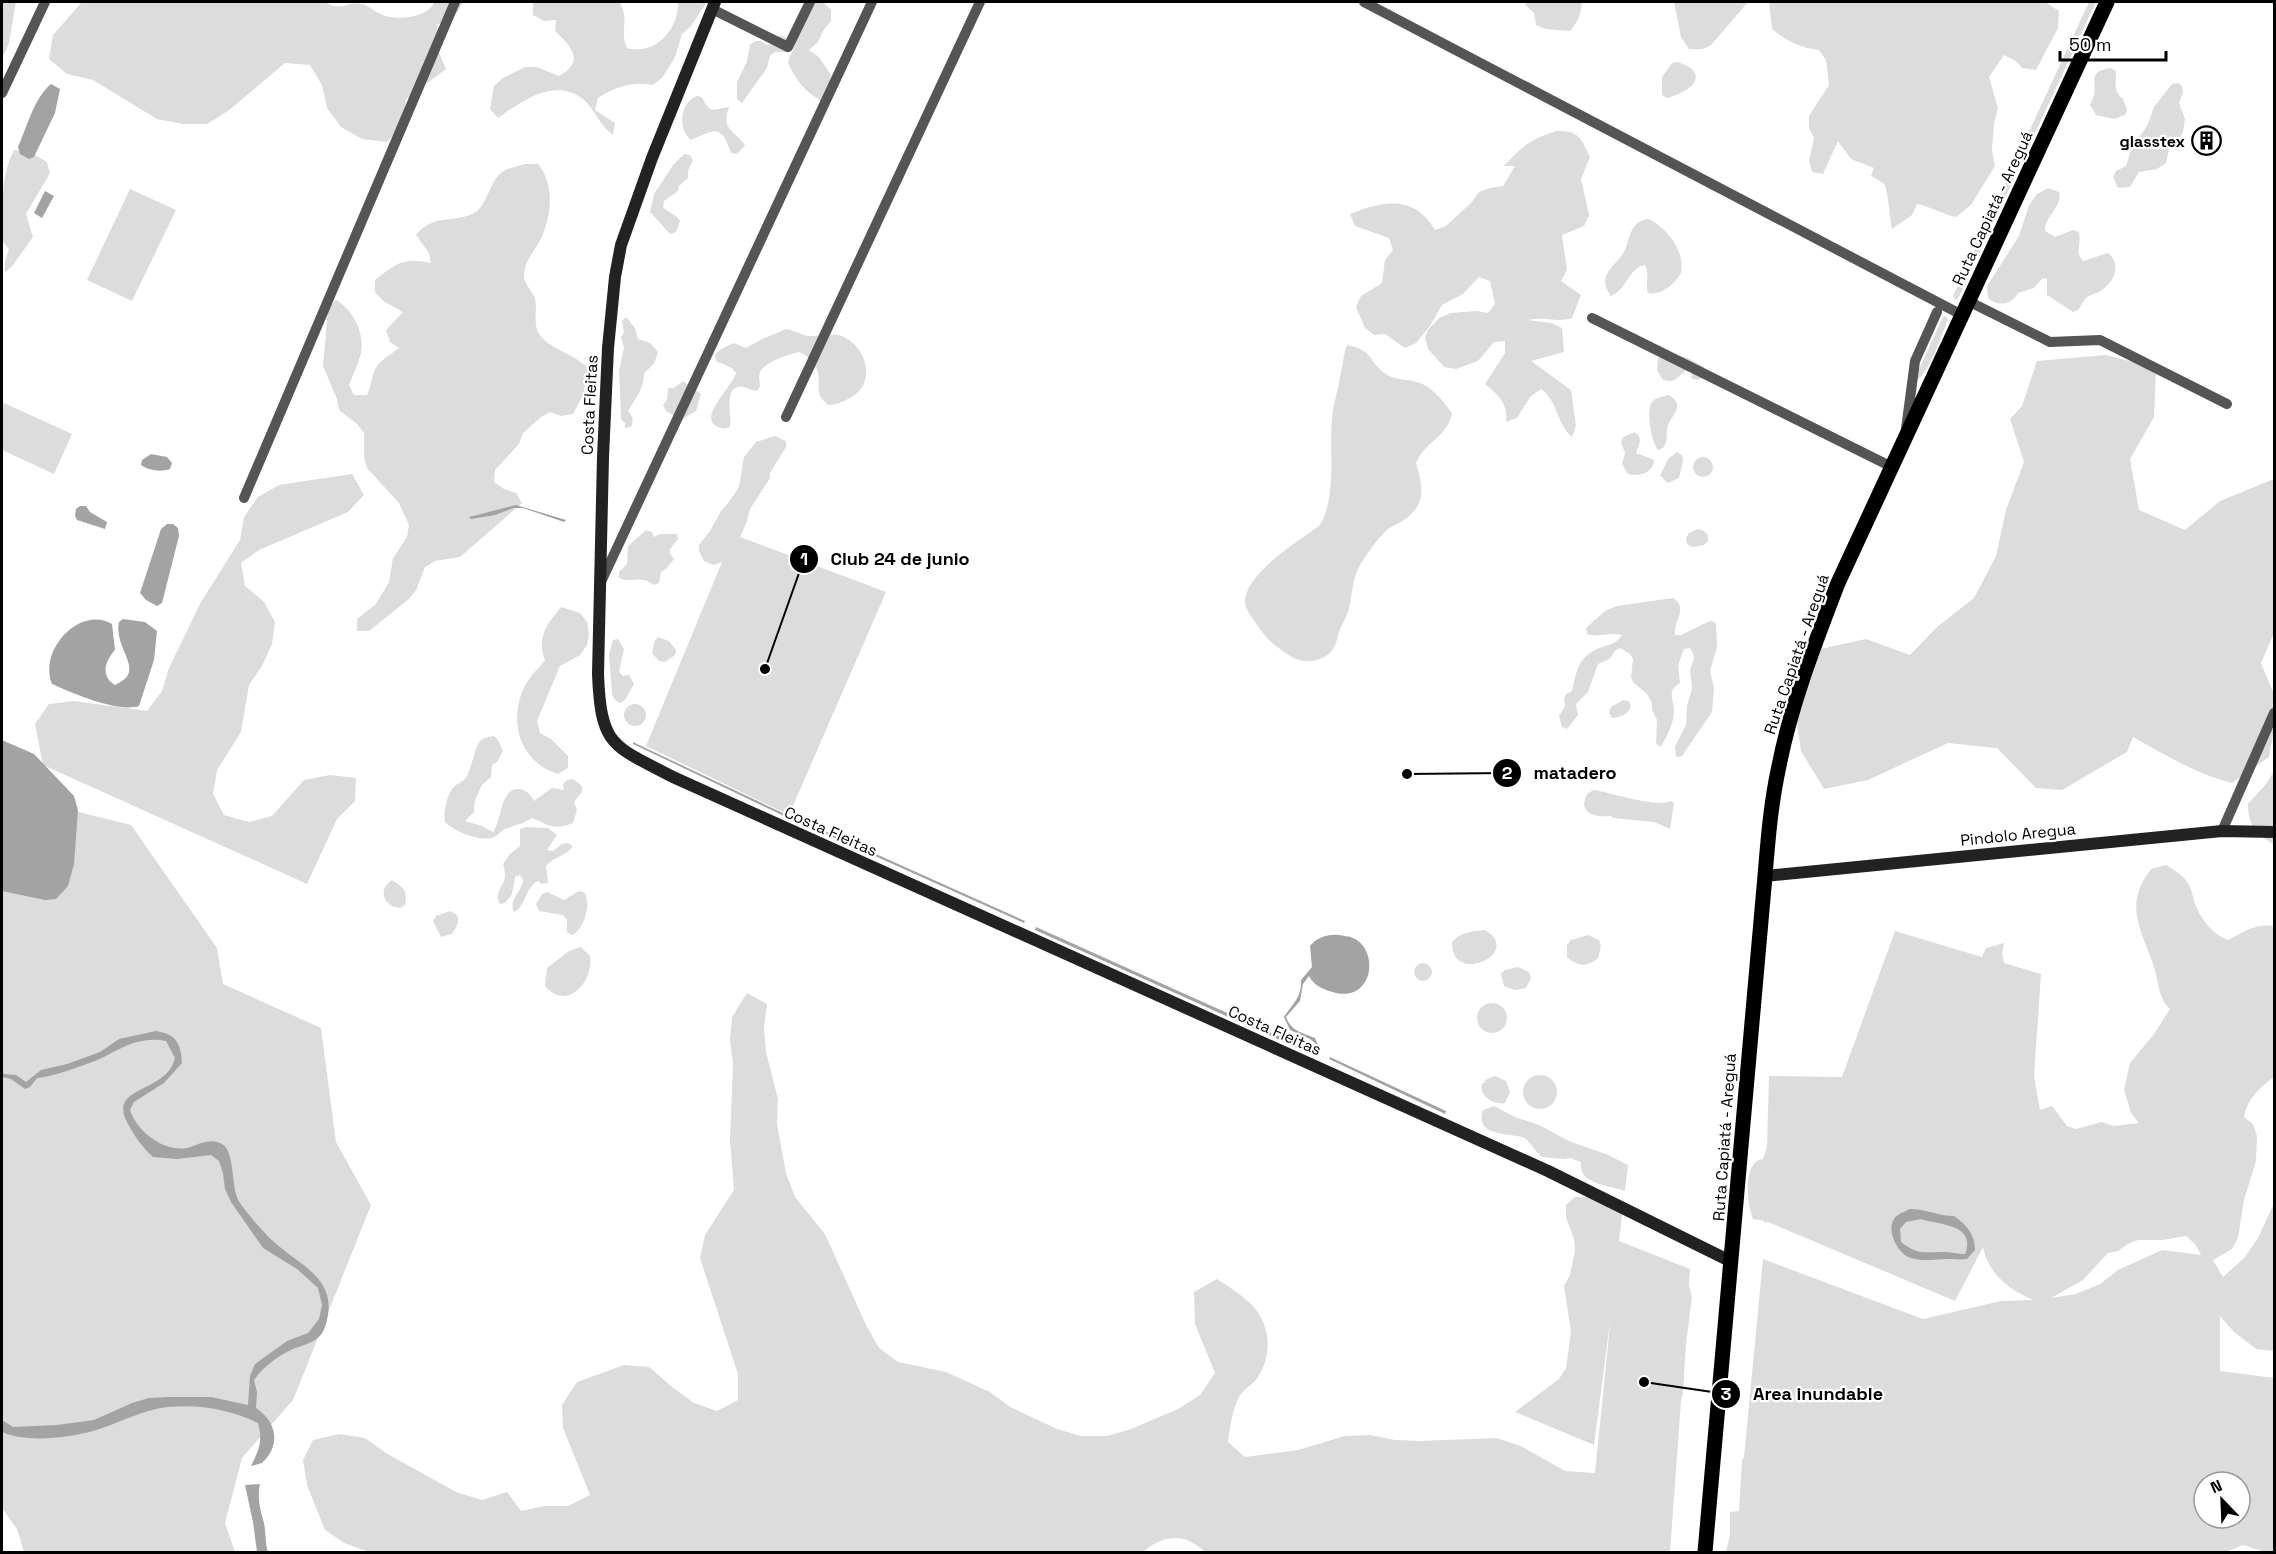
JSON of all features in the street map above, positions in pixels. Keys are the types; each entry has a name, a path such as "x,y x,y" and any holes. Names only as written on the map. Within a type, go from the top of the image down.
{"main road":[{"name":"Ruta Capiatá - Areguá","path":"1705,1552 1765,876 1778,767 1794,706 1838,583 2107,2"},
{"name":"Costa Fleitas","path":"714,5 652,158 627,227 618,261 611,305 603,457 598,674 599,708 606,732 626,752 683,782 1548,1171 1732,1262"},
{"name":"Pindolo Aregua","path":"1765,876 2222,831 2274,832"}],"street":[{"path":"2,93 45,2"},
{"path":"244,498 455,2"},
{"path":"714,5 788,47 810,2"},
{"path":"601,582 872,2"},
{"path":"786,417 980,2"},
{"path":"1364,2 1965,308 2050,342 2100,340 2227,404"},
{"path":"1905,438 1915,361 1937,312"},
{"path":"1592,318 1892,467"},
{"path":"2222,831 2274,713"}],"shaded area":[{"path":"2,2 16,2 9,43 2,58"},
{"path":"82,2 325,2 335,6 357,3 388,17 400,18 425,12 435,2 463,2 457,13 437,25 437,48 446,69 406,99 403,124 387,142 362,139 341,127 327,108 322,85 310,65 285,63 228,111 207,124 183,124 157,119 93,80 67,74 49,59 53,35"},
{"path":"533,2 620,3 624,15 624,36 627,48 637,49 656,44 670,31 678,2 707,2 691,26 682,34 675,57 663,77 653,85 624,86 598,98 595,110 615,123 613,135 583,99 561,90 539,94 498,118 490,109 494,86 503,78 525,67 537,67 559,76 572,65 574,59 570,48 555,31 556,20 544,21 533,15"},
{"path":"807,2 823,2 831,10 831,21 818,42 809,50 819,57 831,75 827,98 822,101 801,85 788,63 795,44 798,16"},
{"path":"1527,2 1582,2 1579,18 1570,31 1546,29 1536,25 1534,13 1525,5"},
{"path":"1674,2 1748,2 1712,44 1704,48 1689,49 1681,37"},
{"path":"1769,2 2045,2 2059,11 2058,28 2036,70 2022,68 2016,61 2004,55 1989,77 1998,108 1992,150 1995,166 1971,205 1956,217 1917,204 1912,215 1892,229 1884,184 1871,176 1874,168 1851,159 1838,141 1823,174 1812,172 1809,161 1814,138 1809,128 1809,116 1829,85 1826,60 1819,50 1794,43 1772,29"},
{"path":"2089,2 2096,2 1958,299 1955,300 1953,296"},
{"path":"779,35 785,37 790,47 787,52 775,52 770,56 767,68 742,103 737,99 737,82 747,61 750,45 755,41 761,41 766,45 771,44"},
{"path":"1678,62 1692,69 1695,80 1688,88 1667,98 1662,95 1662,77 1672,63"},
{"path":"2110,68 2116,71 2116,90 2127,110 2125,115 2114,119 2096,115 2090,105 2095,90 2094,78 2098,72"},
{"path":"2178,83 2182,86 2183,92 2179,103 2185,119 2180,138 2170,145 2166,163 2157,169 2139,172 2130,187 2118,188 2113,177 2116,171 2126,166 2131,150 2148,124 2154,107 2172,84"},
{"path":"51,84 60,89 55,113 34,157 29,159 20,154 18,147 35,105"},
{"path":"697,96 702,97 712,110 729,107 727,125 745,145 737,154 731,153 721,133 706,133 691,140 687,135 682,116 687,104"},
{"path":"1556,131 1570,132 1578,136 1590,157 1581,179 1589,215 1584,226 1562,235 1567,270 1561,281 1581,295 1572,318 1528,320 1551,323 1562,328 1564,352 1531,361 1571,390 1576,426 1572,437 1563,425 1551,400 1541,389 1530,397 1517,418 1506,422 1506,410 1502,400 1485,384 1505,353 1505,341 1494,342 1478,361 1456,369 1444,367 1428,349 1425,338 1428,330 1439,318 1451,313 1476,311 1488,313 1495,304 1490,281 1479,277 1463,294 1442,305 1430,326 1416,343 1405,348 1385,334 1374,335 1365,328 1356,307 1361,296 1382,283 1385,260 1393,250 1389,238 1355,226 1350,214 1374,206 1397,204 1418,210 1435,230 1446,226 1472,202 1479,192 1503,186 1515,166 1504,166 1522,149 1539,137"},
{"path":"14,150 23,151 47,162 50,173 26,214 33,237 5,273 5,261 9,249 2,241 3,194 6,171"},
{"path":"684,154 690,155 693,160 688,171 688,178 679,186 678,191 664,201 663,207 680,221 676,232 670,234 650,212 654,194 673,165"},
{"path":"525,164 538,164 547,180 550,198 546,225 541,239 529,258 524,275 535,299 536,326 545,340 579,360 591,372 585,381 584,393 573,414 561,416 550,412 541,417 523,433 519,444 495,470 494,482 516,493 522,503 460,557 435,561 425,567 416,590 409,599 369,631 357,631 357,619 376,604 389,582 393,558 407,537 409,525 399,503 367,468 364,457 364,433 357,424 339,410 337,399 323,366 328,308 336,300 348,309 356,323 362,346 349,385 354,395 367,395 378,365 399,348 390,342 386,330 403,312 383,301 375,292 375,280 400,263 421,261 431,263 429,253 416,235 422,228 442,220 464,217 477,211 502,172"},
{"path":"2048,188 2059,192 2060,197 2045,231 2055,237 2073,230 2079,232 2079,254 2083,261 2108,253 2115,263 2112,279 2104,289 2087,297 2078,310 2073,312 2047,295 2047,278 2042,279 2034,288 2018,293 2008,302 2000,304 1988,298 1987,286 2019,236 2029,205 2037,194"},
{"path":"130,189 176,210 132,301 87,280"},
{"path":"45,191 54,196 42,218 34,213"},
{"path":"1649,219 1663,229 1674,242 1682,265 1681,273 1667,288 1658,293 1648,293 1645,265 1635,270 1621,289 1611,296 1606,289 1606,276 1625,250 1635,226"},
{"path":"1946,316 1948,320 1935,353 1922,376 1917,380 1919,369 1943,317"},
{"path":"626,317 635,328 638,339 650,343 658,352 654,364 644,373 641,388 628,411 632,419 631,427 625,428 625,423 621,419 619,371 624,348 621,337 624,333 622,321"},
{"path":"786,329 809,336 837,335 854,344 860,352 866,370 866,379 862,387 846,400 828,405 819,393 816,367 805,355 795,353 763,368 759,375 760,387 757,391 740,387 734,389 730,398 730,427 716,426 711,415 736,373 732,368 716,361 715,355 721,349 734,343 746,348"},
{"path":"1347,345 1366,353 1384,373 1428,387 1437,394 1452,413 1446,428 1425,449 1416,463 1421,485 1418,505 1408,517 1384,533 1358,569 1349,609 1333,649 1317,660 1305,661 1290,656 1270,641 1250,615 1245,602 1247,591 1263,569 1320,525 1325,513 1329,501 1333,414"},
{"path":"1669,354 1688,358 1704,367 1705,372 1702,378 1697,380 1691,378 1692,373 1688,369 1674,380 1663,380 1657,370 1658,358"},
{"path":"2106,355 2156,368 2154,417 2130,459 2139,510 2185,530 2220,501 2274,479 2274,633 2261,663 2274,694 2274,731 2269,757 2232,783 2193,769 2133,737 2127,752 2062,790 2036,788 1997,748 1948,743 1868,780 1824,789 1801,751 1794,706 1820,649 1866,639 1910,655 1937,627 1974,598 1996,556 2006,510 2024,462 2010,419 2022,406 2037,361"},
{"path":"683,381 701,394 696,411 681,420 666,411 663,405 667,400 668,388 674,388"},
{"path":"1669,395 1674,399 1677,408 1668,425 1665,446 1658,450 1651,432 1650,408 1655,399"},
{"path":"2,402 72,434 54,474 2,450"},
{"path":"1635,432 1640,442 1636,453 1654,460 1648,471 1637,475 1628,474 1622,464 1625,453 1621,442 1623,437"},
{"path":"775,436 786,441 786,447 750,509 740,537 886,592 789,815 646,746 722,562 714,565 704,561 699,545 739,487 744,457 756,442"},
{"path":"1677,452 1682,455 1683,461 1679,478 1668,483 1660,476 1668,459"},
{"path":"151,454 167,457 172,463 170,469 148,469 141,465 142,460"},
{"path":"1703,457 1710,460 1713,467 1710,474 1703,477 1696,474 1693,467 1696,460"},
{"path":"352,474 364,495 348,512 259,550 241,563 245,586 264,602 275,622 272,644 262,666 249,685 241,732 217,770 213,794 224,815 249,822 272,816 304,780 330,775 356,778 355,801 337,819 307,884 43,765 35,724 49,704 74,701 147,711 162,691 169,668 201,602 240,540 244,517 258,497 279,485"},
{"path":"516,505 566,520 564,522 523,508 513,508 495,515 471,519 469,517"},
{"path":"86,506 90,512 107,522 105,529 77,520 76,509"},
{"path":"167,524 173,524 178,528 179,536 162,603 157,606 146,600 140,593 161,529"},
{"path":"1698,529 1708,535 1708,541 1704,545 1692,547 1687,544 1686,538 1689,533"},
{"path":"646,530 652,532 654,537 660,534 677,534 678,539 670,549 670,554 674,559 661,572 659,583 654,585 644,580 619,578 619,572 627,564 628,546"},
{"path":"1673,598 1680,606 1675,635 1681,635 1710,621 1716,623 1717,647 1710,671 1714,688 1712,712 1682,756 1676,757 1675,746 1686,725 1687,706 1692,688 1690,670 1694,659 1690,648 1684,649 1678,665 1680,683 1675,686 1672,693 1673,718 1661,747 1656,744 1657,720 1652,710 1652,703 1647,694 1633,682 1631,677 1633,659 1630,654 1620,648 1614,651 1610,658 1598,664 1588,692 1576,704 1578,715 1567,729 1562,727 1559,716 1565,706 1566,694 1572,691 1580,664 1588,654 1614,643 1622,635 1591,635 1587,634 1586,628 1605,611 1617,606"},
{"path":"561,607 580,613 587,622 589,634 587,645 580,655 560,666 537,721 540,733 551,739 568,756 568,768 558,774 546,769 527,752 521,741 517,716 525,686 545,660 542,645 544,632"},
{"path":"123,619 145,622 157,631 154,660 139,706 119,707 83,697 52,684 49,671 56,645 75,626 87,621 100,620 112,624 115,650 107,664 107,677 115,685 124,679 129,673 129,666 118,632 119,622"},
{"path":"658,637 669,641 676,650 675,655 665,662 659,661 652,653 654,642"},
{"path":"618,639 624,649 619,672 623,676 629,675 634,684 625,700 620,703 612,694 609,654 613,640"},
{"path":"1623,700 1629,701 1631,707 1628,712 1612,718 1609,713 1611,707"},
{"path":"635,704 643,707 646,715 643,723 635,726 627,723 624,715 627,707"},
{"path":"494,736 503,751 497,762 492,765 491,777 482,785 475,800 474,812 465,821 493,832 508,793 513,790 524,790 534,801 552,788 564,790 563,784 573,779 582,786 582,792 574,802 577,810 573,823 556,827 532,818 505,829 494,837 482,838 461,832 445,822 445,809 450,792 467,776 480,741"},
{"path":"2,740 34,754 74,796 78,810 74,864 68,886 56,899 45,900 2,891"},
{"path":"633,742 787,815 786,817"},
{"path":"2274,771 2274,844 2262,837 2251,824 2248,804"},
{"path":"1594,790 1655,803 1671,801 1674,803 1670,829 1654,822 1593,815 1584,805 1588,793"},
{"path":"2,793 131,825 217,948 223,984 321,1028 336,1142 371,1205 293,1400 242,1458 225,1523 235,1552 24,1552 17,1529 2,1508"},
{"path":"798,819 1025,921 1024,923 797,821"},
{"path":"548,828 557,835 547,850 553,851 562,844 568,843 573,846 546,866 548,883 542,884 538,881 533,884 521,906 514,912 514,899 523,880 520,875 515,877 512,894 505,903 500,904 498,896 504,879 503,864 520,846 520,829"},
{"path":"2166,865 2178,873 2190,887 2203,919 2212,930 2228,940 2256,927 2274,926 2274,1077 2255,1094 2244,1117 2253,1124 2257,1136 2256,1161 2244,1200 2238,1238 2232,1249 2213,1260 2223,1277 2245,1257 2258,1238 2274,1203 2274,1351 2256,1349 2234,1332 2220,1316 2220,1371 2274,1378 2274,1552 2265,1552 2243,1545 2226,1552 1726,1552 1730,1535 1730,1512 1739,1511 1742,1460 1763,1259 1923,1319 2001,1301 2033,1300 2001,1280 1990,1265 1983,1247 1955,1301 1768,1222 1763,1223 1765,1221 1753,1219 1748,1194 1749,1175 1756,1162 1763,1159 1767,1147 1769,1076 1842,1077 1895,931 1982,957 1986,948 2004,943 2002,954 2004,963 2041,974 2034,1076 2040,1110 2052,1106 2067,1126 2076,1129 2101,1122 2114,1126 2139,1123 2131,1113 2124,1089 2130,1063 2154,1034 2170,1009 2161,995 2137,917 2138,894 2151,869","holes":["2186,1236 2195,1244 2201,1255 2162,1250 2118,1270 2100,1284 2076,1294 2051,1298 2083,1280 2108,1253 2118,1251 2138,1240 2162,1240"]},
{"path":"392,880 402,887 406,896 405,905 400,908 394,907 384,897 385,888"},
{"path":"579,891 585,893 587,910 580,928 572,935 567,932 567,920 563,915 539,911 536,904 542,894 547,892 564,900"},
{"path":"450,911 457,915 457,924 452,934 441,937 433,921 436,916"},
{"path":"1036,927 1314,1052 1316,1044 1290,1030 1284,1017 1298,996 1301,980 1312,967 1310,946 1316,940 1327,936 1339,935 1353,938 1362,944 1367,953 1368,973 1365,982 1358,989 1348,993 1336,993 1324,989 1314,983 1309,976 1303,984 1300,1001 1286,1017 1294,1028 1315,1038 1318,1045 1315,1056 1035,930"},
{"path":"1485,930 1495,939 1496,948 1491,956 1483,962 1472,964 1462,962 1455,955 1452,942 1463,934"},
{"path":"1588,935 1599,940 1601,946 1598,958 1586,964 1575,963 1567,957 1567,945 1571,940"},
{"path":"581,947 590,956 588,975 583,984 570,995 562,996 553,993 545,986 547,968 569,951"},
{"path":"1423,963 1429,966 1432,972 1429,978 1423,981 1417,978 1414,972 1417,966"},
{"path":"1518,967 1529,972 1531,978 1526,988 1515,990 1504,986 1501,974 1505,970"},
{"path":"747,993 767,1004 764,1028 766,1052 778,1099 777,1124 786,1173 795,1197 825,1234 867,1327 879,1348 898,1362 946,1372 990,1392 1010,1407 1057,1429 1081,1436 1107,1436 1131,1429 1178,1409 1200,1395 1215,1373 1195,1324 1194,1292 1217,1279 1253,1306 1262,1319 1267,1335 1267,1353 1262,1369 1256,1380 1239,1397 1231,1425 1228,1442 1245,1457 1298,1450 1345,1436 1370,1435 1395,1440 1420,1441 1496,1438 1521,1446 1565,1471 1595,1473 1611,1315 1594,1445 1515,1412 1559,1379 1566,1368 1571,1332 1564,1286 1570,1275 1575,1251 1574,1239 1566,1217 1566,1205 1575,1197 1587,1197 1623,1208 1619,1241 1690,1269 1689,1285 1692,1297 1681,1401 1670,1552 1205,1552 1190,1541 1174,1538 1159,1542 1143,1552 369,1552 344,1543 325,1530 307,1485 303,1460 313,1440 339,1434 365,1438 386,1453 456,1492 482,1500 507,1492 521,1511 544,1506 568,1506 590,1495 563,1428 562,1405 577,1382 624,1365 649,1367 694,1403 717,1411 738,1400 738,1374 700,1258 705,1235 734,1190 730,1141 733,1064 730,1040 732,1017"},
{"path":"1492,1003 1502,1008 1507,1018 1502,1028 1492,1033 1482,1028 1477,1018 1482,1008"},
{"path":"156,1031 173,1037 179,1045 182,1063 164,1083 134,1102 130,1110 139,1126 152,1139 169,1147 187,1148 209,1141 222,1144 229,1155 240,1203 270,1238 316,1276 328,1297 329,1311 320,1336 277,1358 254,1380 257,1392 256,1408 272,1427 274,1441 272,1449 262,1463 251,1466 259,1445 258,1423 236,1414 203,1407 180,1406 158,1409 71,1436 34,1438 2,1432 2,1420 13,1427 94,1420 149,1398 211,1397 248,1405 250,1376 255,1364 287,1341 308,1333 319,1319 322,1305 318,1288 297,1269 263,1248 231,1202 225,1189 219,1161 211,1155 177,1159 153,1157 139,1142 128,1124 123,1111 125,1102 131,1095 161,1078 170,1070 175,1058 166,1041 149,1040 134,1043 81,1066 37,1078 30,1087 25,1089 11,1079 2,1077 2,1072 16,1075 26,1082 41,1070 67,1064 100,1052 119,1039"},
{"path":"1330,1057 1446,1111 1445,1114 1329,1059"},
{"path":"1540,1075 1552,1080 1557,1092 1552,1104 1540,1109 1528,1104 1523,1092 1528,1080"},
{"path":"1495,1076 1506,1081 1510,1092 1505,1103 1492,1101 1483,1094 1481,1089 1482,1084"},
{"path":"1494,1106 1515,1117 1539,1125 1571,1142 1606,1154 1628,1165 1625,1191 1590,1180 1581,1170 1581,1162 1570,1158 1542,1157 1525,1138 1487,1129 1481,1118 1483,1110"},
{"path":"1910,1209 1954,1216 1969,1231 1974,1240 1975,1250 1967,1259 1921,1260 1906,1256 1895,1242 1891,1229 1895,1217","holes":["1921,1219 1954,1227 1961,1231 1967,1244 1965,1254 1921,1252 1901,1242 1900,1229 1906,1222"]},
{"path":"260,1484 259,1504 268,1552 257,1552 245,1485"}],"place":[{"name":"glasstex","path":"2206,141"},
{"name":"Club 24 de junio","path":"765,669"},
{"name":"matadero","path":"1407,774"},
{"name":"Area inundable","path":"1644,1382"}]}
